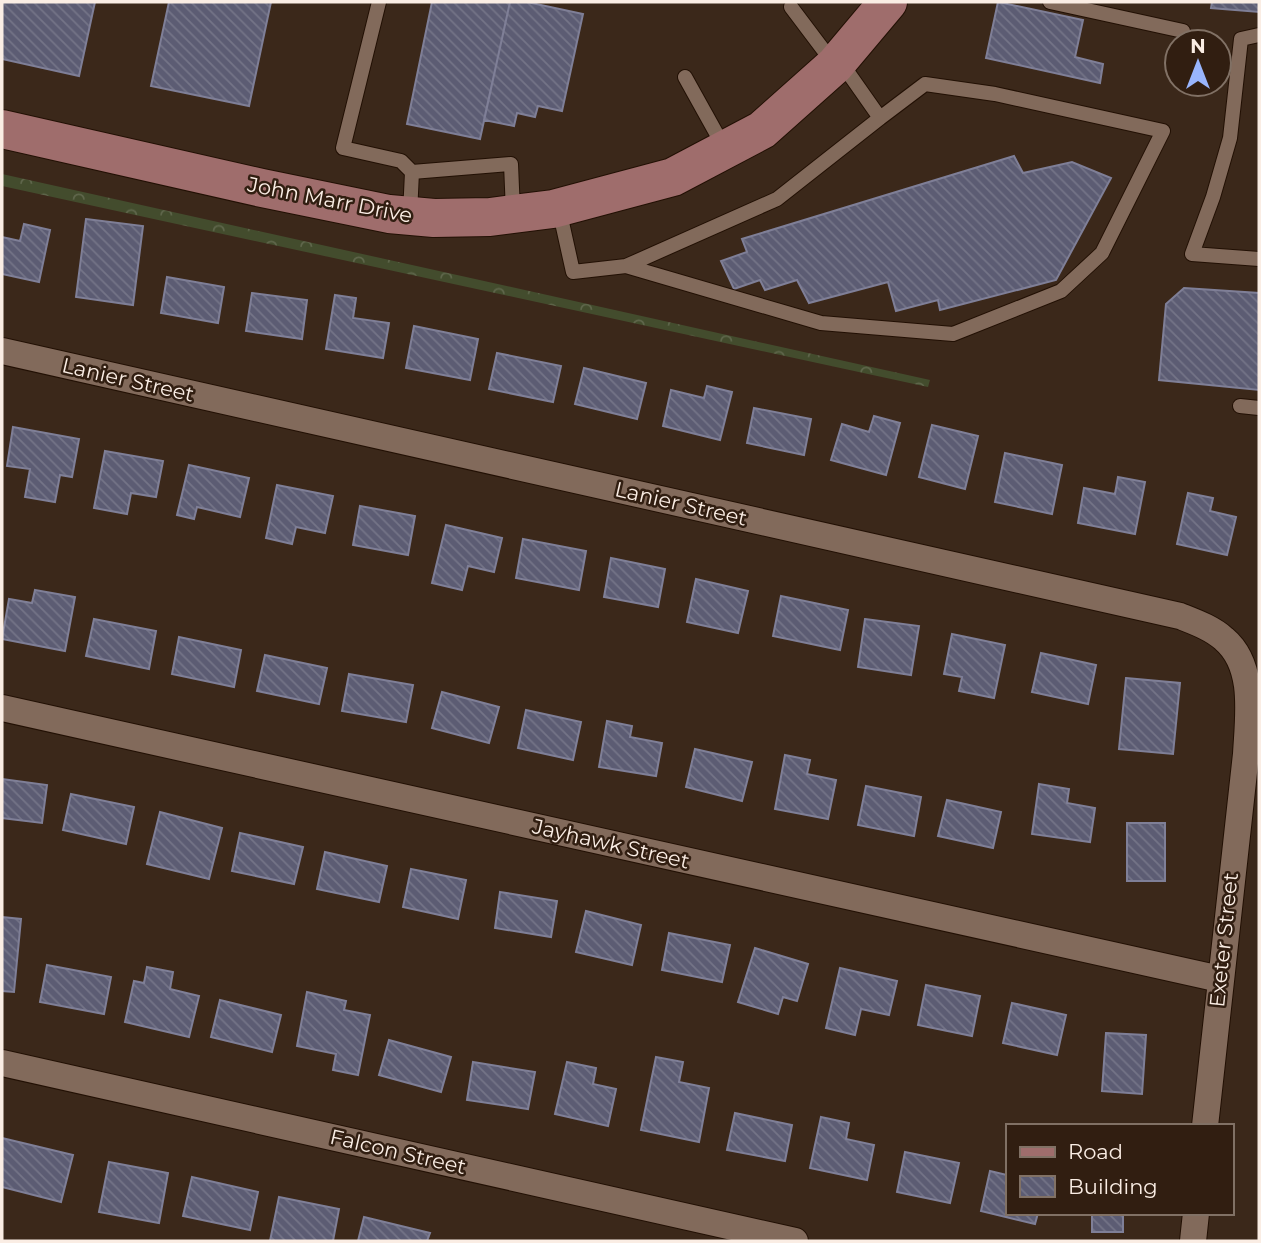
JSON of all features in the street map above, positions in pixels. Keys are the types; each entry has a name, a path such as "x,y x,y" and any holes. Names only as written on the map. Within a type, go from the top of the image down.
{"street":[{"name":"John Marr Drive","path":"2,129 389,214 434,218 513,214 559,208 673,177 762,130 837,62 888,2"},
{"name":"Lanier Street","path":"2,351 1180,616 1210,628 1226,639 1237,654 1245,674 1252,755"},
{"name":"Jayhawk Street","path":"2,708 1220,979"},
{"name":"Exeter Street","path":"1205,1124 1220,979 1252,755"},
{"name":"Falcon Street","path":"2,1063 795,1241"},
{"path":"1194,1241 1196,1215"}],"lane":[{"path":"379,2 344,148 401,161 412,172 410,216"},
{"path":"1051,2 1169,28"},
{"path":"791,7 880,118"},
{"path":"1259,35 1241,39 1230,138 1213,197 1192,254 1259,259"},
{"path":"685,77 726,149"},
{"path":"559,208 573,272 626,266 777,199 925,84 995,93 1163,131 1102,253 1061,291 953,334 821,323 626,266"},
{"path":"412,172 511,164 513,214"},
{"path":"1240,406 1259,408"}],"green space":[{"path":"2,174 930,380 928,387 2,186"}],"building":[{"path":"2,2 95,2 79,76 2,59"},
{"path":"169,2 271,2 249,106 151,86"},
{"path":"432,2 510,2 480,139 407,124"},
{"path":"510,2 527,2 583,14 562,111 538,106 535,117 517,113 514,126 484,120"},
{"path":"998,2 1083,20 1075,57 1103,64 1100,83 986,58"},
{"path":"1212,2 1259,2 1259,12 1211,8"},
{"path":"1014,156 1023,173 1072,162 1111,178 1056,280 940,310 938,300 896,311 888,282 809,303 797,280 765,290 760,280 734,289 721,261 747,252 742,239"},
{"path":"86,219 143,226 133,305 76,297"},
{"path":"24,224 50,230 39,282 2,274 2,237 20,241"},
{"path":"167,277 224,287 218,323 161,313"},
{"path":"1184,288 1259,293 1259,390 1159,380 1166,304"},
{"path":"252,293 307,300 302,339 246,331"},
{"path":"335,295 356,298 353,318 389,323 383,358 326,349"},
{"path":"414,326 478,339 470,380 406,368"},
{"path":"497,353 561,366 553,402 489,389"},
{"path":"584,368 646,383 637,419 575,404"},
{"path":"707,386 732,392 720,440 663,426 671,390 704,398"},
{"path":"754,408 811,419 804,455 747,443"},
{"path":"874,416 900,423 886,475 831,460 842,424 869,432"},
{"path":"932,425 978,436 965,489 919,477"},
{"path":"13,427 79,439 72,477 60,475 55,502 25,497 30,469 7,466"},
{"path":"105,451 163,461 156,497 131,493 127,514 94,508"},
{"path":"1005,453 1062,465 1052,514 995,502"},
{"path":"189,465 249,478 240,517 197,507 194,519 177,515"},
{"path":"1118,477 1145,482 1135,534 1078,523 1084,488 1115,494"},
{"path":"277,485 333,496 325,533 296,527 292,544 266,538"},
{"path":"1188,493 1213,498 1210,511 1236,517 1227,555 1177,544"},
{"path":"360,506 415,516 408,555 353,545"},
{"path":"446,525 502,538 494,572 468,566 462,590 432,583"},
{"path":"523,539 586,551 579,590 516,578"},
{"path":"611,558 665,569 658,607 604,597"},
{"path":"696,579 748,591 738,633 687,622"},
{"path":"35,590 75,597 65,651 2,639 9,599 32,603"},
{"path":"781,596 848,610 840,650 773,636"},
{"path":"94,619 156,631 149,669 86,656"},
{"path":"865,619 919,626 911,675 858,667"},
{"path":"952,634 1005,645 994,698 959,691 962,677 944,674"},
{"path":"179,637 241,650 234,687 172,674"},
{"path":"1041,653 1096,665 1088,704 1032,692"},
{"path":"265,655 327,668 319,704 257,691"},
{"path":"349,674 413,685 406,722 342,711"},
{"path":"1126,678 1180,683 1173,754 1119,749"},
{"path":"442,692 499,707 489,743 432,728"},
{"path":"526,710 581,722 573,760 518,748"},
{"path":"607,721 632,726 630,737 662,743 656,776 599,767"},
{"path":"695,749 752,762 742,801 686,787"},
{"path":"785,755 810,760 807,774 836,780 828,819 775,809"},
{"path":"2,779 47,785 42,823 2,818"},
{"path":"1039,784 1069,789 1067,803 1095,808 1090,842 1032,834"},
{"path":"866,786 921,797 914,836 858,825"},
{"path":"71,794 134,807 126,844 63,830"},
{"path":"947,800 1001,812 993,848 938,836"},
{"path":"160,812 222,828 209,879 147,864"},
{"path":"1127,823 1165,823 1165,881 1127,881"},
{"path":"240,833 303,847 294,884 232,871"},
{"path":"325,852 387,866 379,902 317,889"},
{"path":"411,869 466,880 458,919 403,907"},
{"path":"500,892 557,901 551,937 495,928"},
{"path":"586,911 641,925 632,965 576,952"},
{"path":"2,917 21,919 14,992 2,991"},
{"path":"669,933 730,945 722,982 662,970"},
{"path":"755,948 808,964 797,1001 783,997 778,1014 738,1002"},
{"path":"47,965 111,977 104,1014 40,1002"},
{"path":"147,967 173,972 170,989 199,996 189,1037 125,1022 134,981 144,983"},
{"path":"840,968 897,981 889,1015 861,1009 855,1035 826,1028"},
{"path":"926,985 980,996 972,1036 918,1025"},
{"path":"307,992 346,1001 344,1010 370,1015 358,1075 333,1070 336,1054 297,1046"},
{"path":"220,1000 281,1015 272,1052 211,1037"},
{"path":"1012,1003 1066,1015 1057,1055 1003,1043"},
{"path":"1106,1033 1146,1035 1142,1094 1102,1091"},
{"path":"389,1040 451,1057 441,1092 379,1075"},
{"path":"656,1057 683,1062 679,1082 709,1088 699,1142 641,1130"},
{"path":"473,1062 535,1072 528,1109 467,1100"},
{"path":"567,1062 596,1068 593,1084 616,1089 608,1126 555,1114"},
{"path":"735,1113 792,1125 785,1161 727,1150"},
{"path":"821,1117 849,1123 846,1139 874,1145 867,1180 810,1168"},
{"path":"2,1138 73,1155 61,1202 2,1187"},
{"path":"905,1152 959,1163 950,1203 897,1192"},
{"path":"109,1162 168,1173 159,1223 99,1212"},
{"path":"990,1171 1006,1175 1006,1215 1037,1215 1035,1224 981,1211"},
{"path":"192,1177 258,1192 250,1230 183,1216"},
{"path":"279,1197 339,1209 333,1241 270,1241"},
{"path":"1092,1215 1123,1215 1123,1232 1092,1232"},
{"path":"364,1217 430,1233 427,1241 358,1241"}]}
